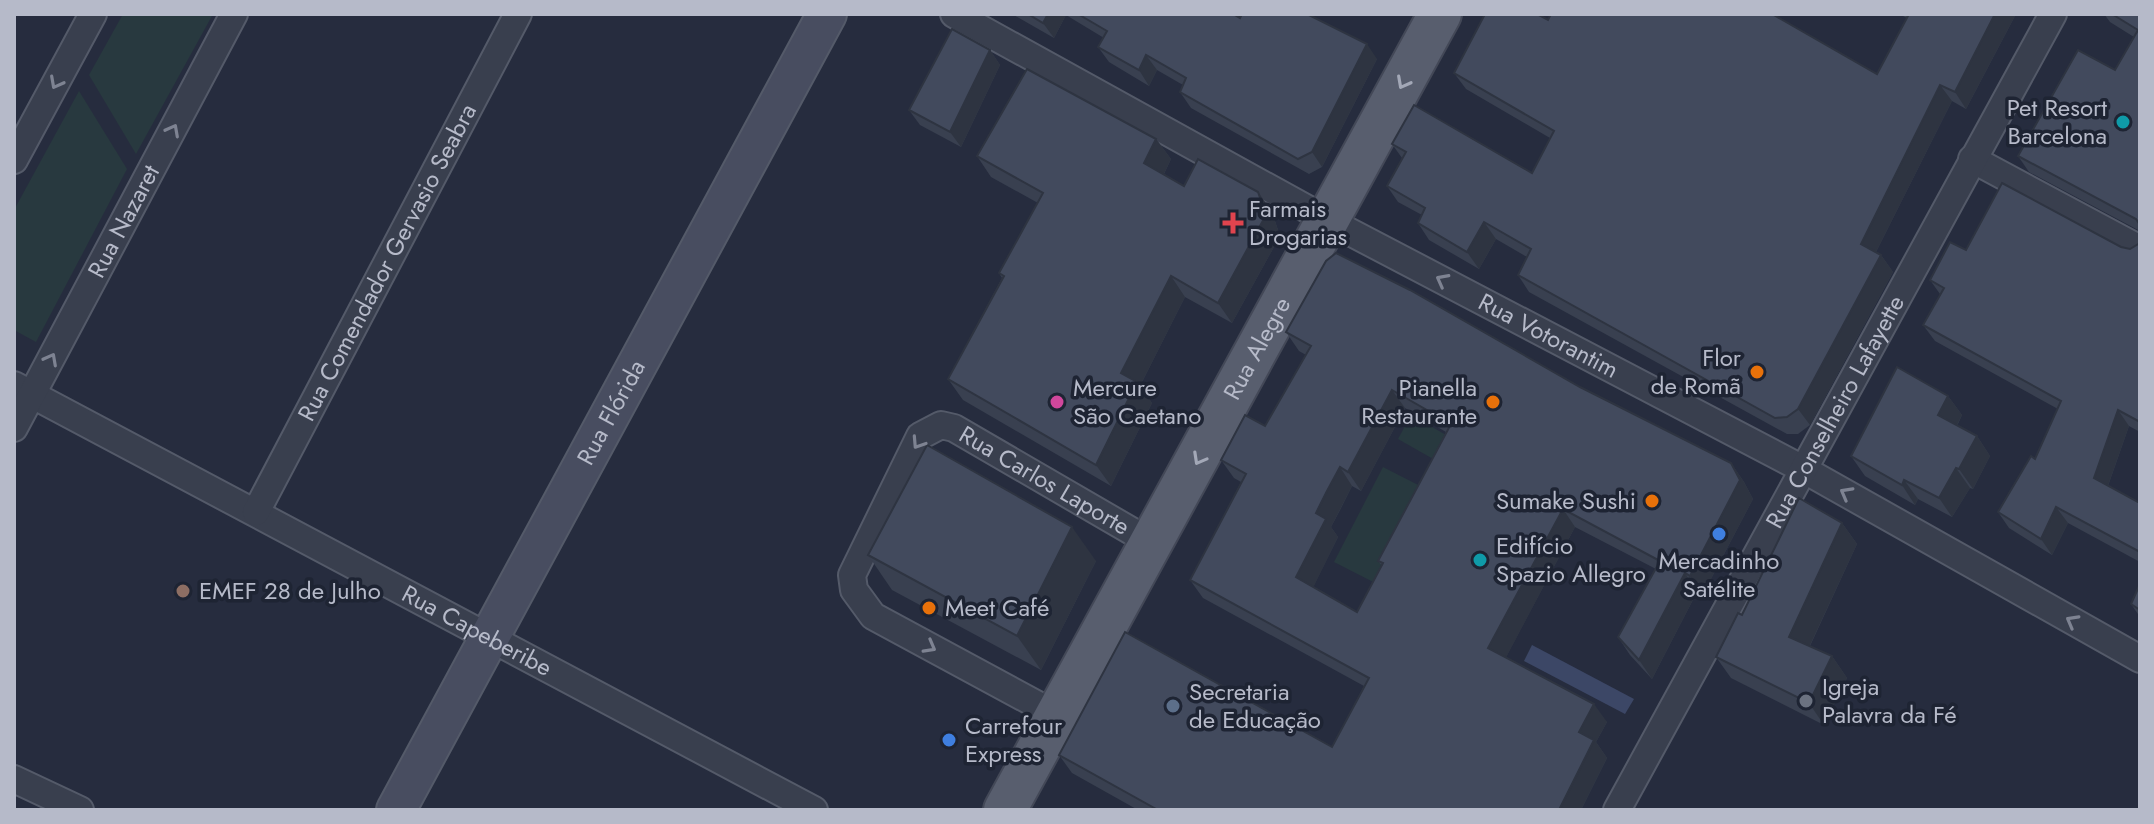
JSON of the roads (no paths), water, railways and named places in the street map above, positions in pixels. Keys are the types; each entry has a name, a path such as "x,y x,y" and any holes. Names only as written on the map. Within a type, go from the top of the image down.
{"main road":[{"name":"Rua Alegre","path":"1005,810 1440,14"}],"street":[{"path":"14,160 93,14"},
{"name":"Rua Nazaret","path":"14,428 23,390 234,14"},
{"name":"Rua Comendador Gervasio Seabra","path":"256,512 518,14"},
{"name":"Rua Flórida","path":"396,810 487,636 827,14"},
{"name":"Rua Votorantim","path":"954,14 1329,221 1801,468 2140,659"},
{"name":"Rua Conselheiro Lafayette","path":"1617,810 1801,468 2053,14"},
{"path":"1972,159 2140,249"},
{"name":"Rua Capeberibe","path":"23,390 814,810"},
{"name":"Rua Carlos Laporte","path":"1058,716 873,616 854,590 852,575 920,436 941,425 954,428 1152,543"},
{"path":"14,779 80,810"}],"water":[{"path":"1532,645 1634,699 1625,714 1524,661"}],"place":[{"name":"Pet Resort Barcelona","path":"2123,122"},
{"name":"Farmais Drogarias","path":"1233,223"},
{"name":"Flor de Romã","path":"1757,372"},
{"name":"Mercure São Caetano","path":"1057,402"},
{"name":"Pianella Restaurante","path":"1493,402"},
{"name":"Sumake Sushi","path":"1652,501"},
{"name":"Mercadinho Satélite","path":"1719,534"},
{"name":"Edifício Spazio Allegro","path":"1480,560"},
{"name":"EMEF 28 de Julho","path":"183,591"},
{"name":"Meet Café","path":"929,608"},
{"name":"Igreja Palavra da Fé","path":"1806,701"},
{"name":"Secretaria de Educação","path":"1173,706"},
{"name":"Carrefour Express","path":"949,740"}]}
